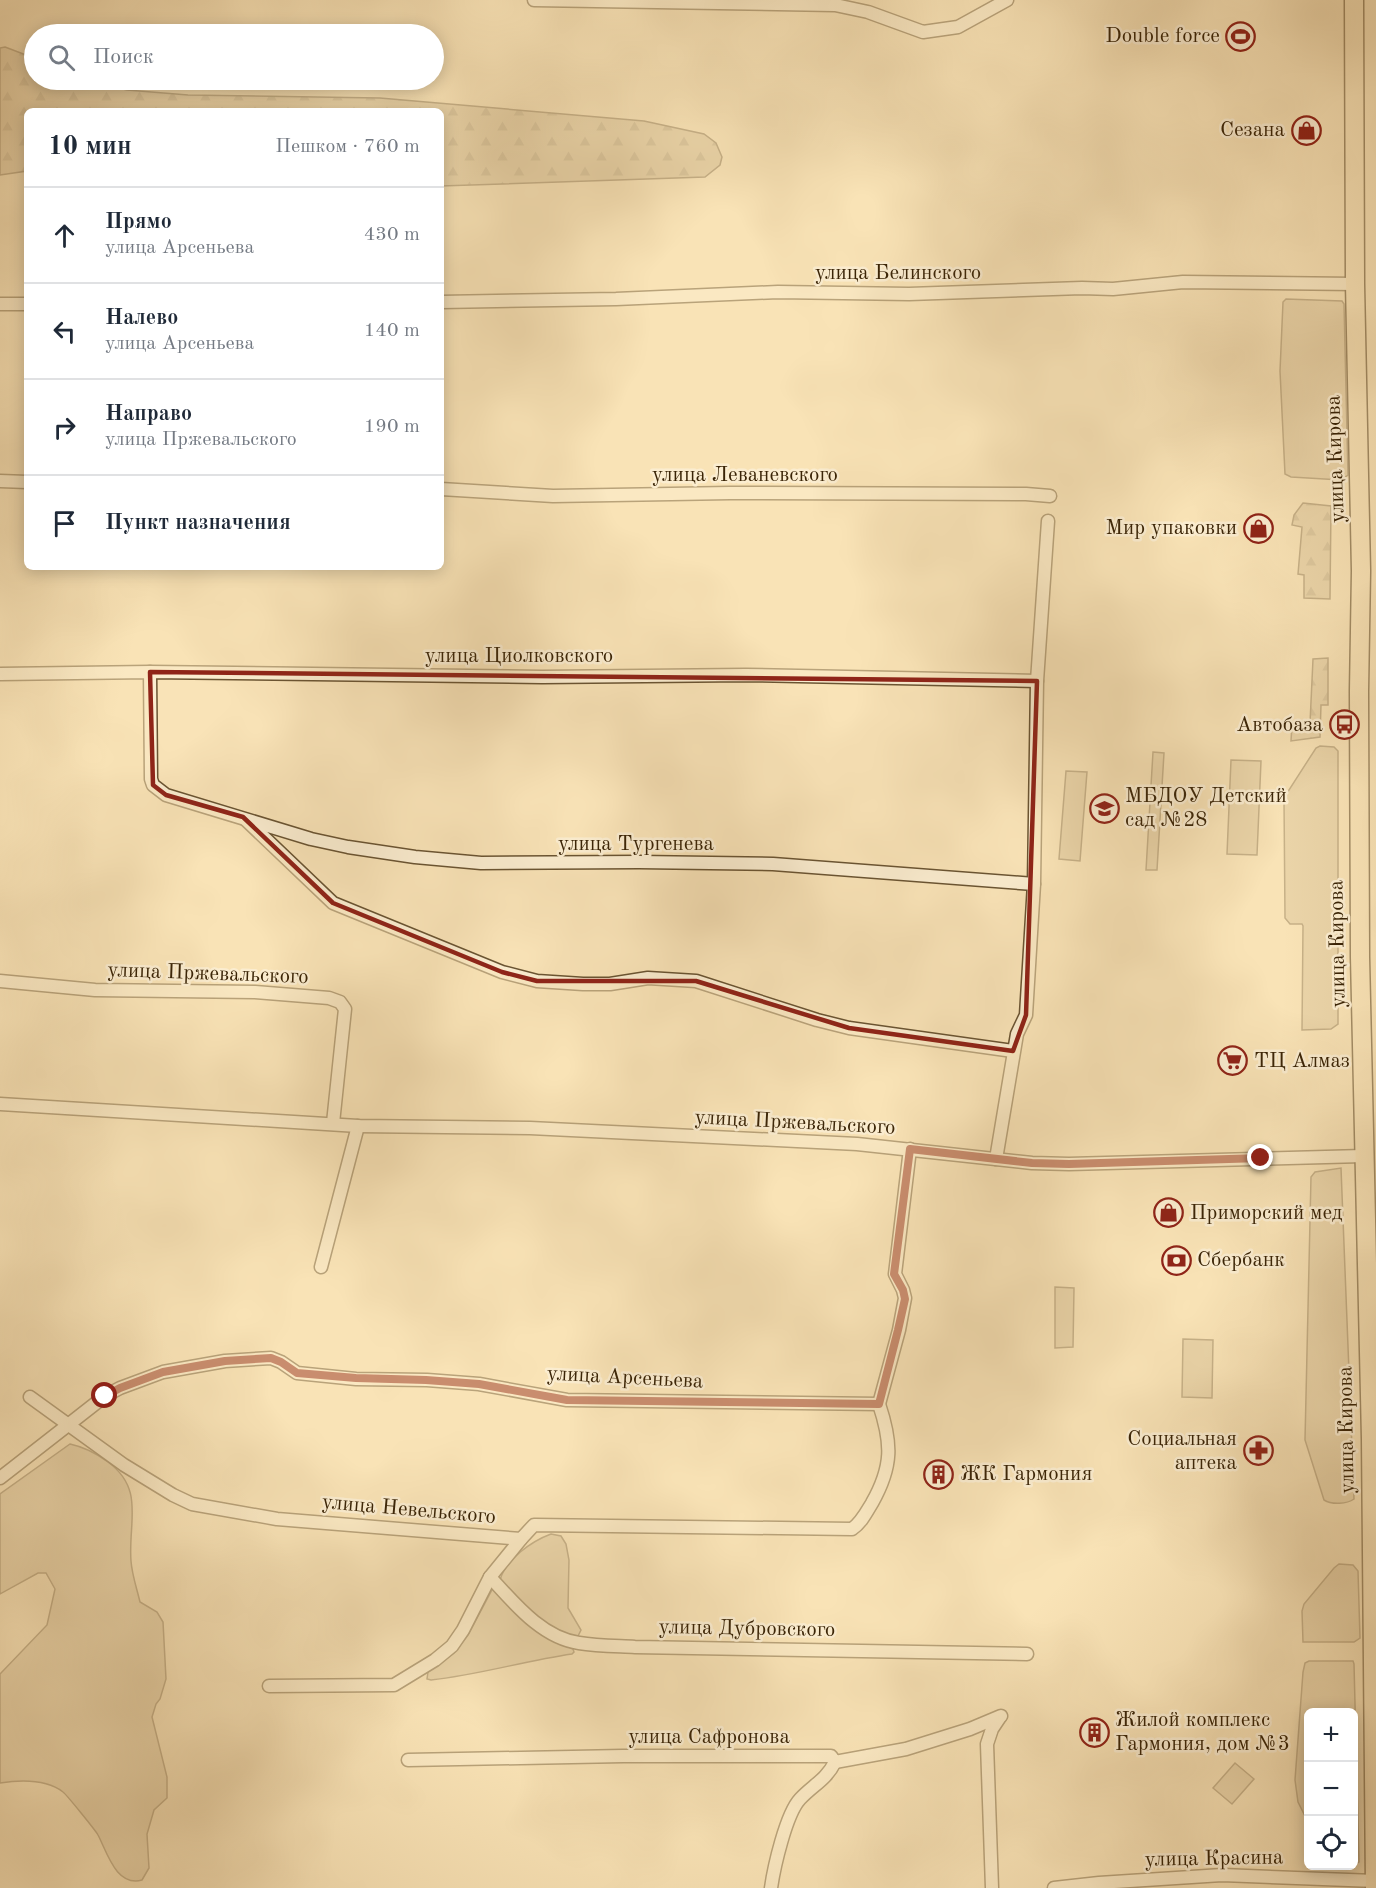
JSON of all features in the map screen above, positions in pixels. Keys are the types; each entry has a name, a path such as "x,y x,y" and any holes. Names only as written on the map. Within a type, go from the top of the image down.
{"main road":[{"name":"улица Кирова","path":"1354,0 1355,284 1361,550 1359,733 1363,1156 1374,1537 1375,1884"}],"street":[{"path":"534,0 835,5 868,12 923,32 958,27 1007,0"},
{"name":"улица Белинского","path":"444,302 616,299 778,292 909,294 1113,289 1183,282 1355,284"},
{"path":"0,304 24,304"},
{"path":"0,481 24,482"},
{"name":"улица Леваневского","path":"444,489 553,496 730,493 1050,496"},
{"path":"996,1159 1013,1051 1017,1034 1026,1015 1034,884 1037,681 1048,521"},
{"name":"улица Циолковского","path":"0,674 150,672 543,677 746,675 1037,681"},
{"name":"улица Тургенева","path":"150,672 150,779 153,785 166,795 311,839 348,847 481,863 773,864 1034,884"},
{"path":"243,817 333,903 502,972 537,981 572,983 610,984 648,978 696,981 849,1028 1013,1051"},
{"name":"улица Пржевальского","path":"0,981 96,990 255,992 329,998 340,1002 345,1009 333,1123"},
{"name":"улица Пржевальского","path":"0,1104 358,1126 530,1128 857,1144 996,1159 1069,1164 1363,1156"},
{"path":"321,1267 358,1126"},
{"path":"879,1404 905,1299 894,1274 910,1149"},
{"name":"улица Арсеньева","path":"68,1425 105,1396 163,1372 225,1361 271,1358 297,1373 479,1384 567,1400 879,1404"},
{"path":"0,1478 68,1425 30,1397"},
{"name":"улица Невельского","path":"68,1425 141,1476 192,1504 276,1519 521,1539 534,1525 852,1529 863,1518 883,1482 888,1467 890,1454 888,1438 879,1404"},
{"path":"269,1686 394,1685 435,1660 452,1646 463,1630 490,1577 521,1539"},
{"name":"улица Дубровского","path":"490,1577 521,1610 554,1635 577,1643 647,1647 1027,1654"},
{"name":"улица Сафронова","path":"408,1760 622,1756 831,1756 835,1762 906,1749 970,1729 1001,1716 992,1729 987,1744 992,1888"},
{"path":"771,1888 786,1828 795,1807 825,1778 835,1762"},
{"name":"улица Красина","path":"1054,1888 1222,1875 1375,1884"}],"highlighted area":[{"path":"150,672 1037,681 1026,1015 1013,1051 849,1028 696,981 537,981 502,972 333,903 243,817 166,795 153,785"}],"green space":[{"path":"5,47 24,54 24,90 127,90 188,95 380,98 644,121 704,134 716,143 722,157 720,165 705,177 444,186 444,108 24,108 24,171 0,175 0,48"},
{"path":"1286,299 1342,301 1344,304 1348,475 1341,480 1291,477 1285,474 1280,371 1283,302"},
{"path":"1303,503 1331,506 1330,599 1304,598 1304,575 1298,574 1302,527 1292,525 1294,515"},
{"path":"1328,658 1328,705 1321,705 1320,737 1291,741 1292,725 1310,723 1313,659"},
{"path":"1334,747 1338,751 1338,1024 1331,1029 1302,1030 1303,926 1302,924 1290,924 1285,918 1284,801 1316,748"},
{"path":"1153,752 1164,753 1157,870 1146,870"},
{"path":"1231,760 1261,761 1257,855 1227,854"},
{"path":"1066,771 1087,772 1080,861 1059,859"},
{"path":"1341,1168 1354,1499 1331,1503 1324,1500 1305,1440 1311,1177 1315,1172"},
{"path":"1055,1287 1074,1288 1073,1347 1055,1348"},
{"path":"1183,1339 1213,1340 1212,1398 1182,1397"},
{"path":"70,1444 94,1453 108,1462 127,1483 132,1507 133,1577 140,1602 157,1612 163,1622 166,1679 152,1717 167,1777 167,1798 154,1810 147,1834 149,1868 142,1880 133,1881 119,1873 109,1859 96,1832 63,1792 41,1783 24,1781 0,1783 0,1674 47,1625 55,1589 46,1573 38,1573 0,1594 0,1494"},
{"path":"551,1534 561,1536 566,1544 569,1560 568,1608 581,1630 578,1636 557,1631 546,1624 500,1580 514,1558 536,1541"},
{"path":"1339,1564 1353,1565 1358,1571 1360,1638 1354,1642 1303,1642 1302,1611 1304,1604"},
{"path":"493,1588 553,1639 573,1649 574,1652 466,1675 427,1679 428,1672 454,1653 468,1635"},
{"path":"1309,1661 1353,1661 1355,1708 1304,1708 1304,1814 1298,1802 1295,1780 1305,1663"},
{"path":"1235,1763 1254,1779 1232,1804 1213,1788"}],"place":[{"name":"Double force","path":"1241,36"},
{"name":"Сезана","path":"1306,130"},
{"name":"Мир упаковки","path":"1258,528"},
{"name":"Автобаза","path":"1344,725"},
{"name":"МБДОУ Детский сад №28","path":"1104,808"},
{"name":"ТЦ Алмаз","path":"1233,1061"},
{"name":"Приморский мед","path":"1169,1213"},
{"name":"Сбербанк","path":"1176,1260"},
{"name":"Социальная аптека","path":"1258,1451"},
{"name":"ЖК Гармония","path":"939,1474"},
{"name":"Жилой комплекс Гармония, дом №3","path":"1094,1732"}],"route":[{"path":"105,1396 163,1372 225,1361 271,1358 297,1373 479,1384 567,1400 879,1404 905,1299 894,1274 910,1149 1032,1163 1069,1164 1261,1158"}]}
